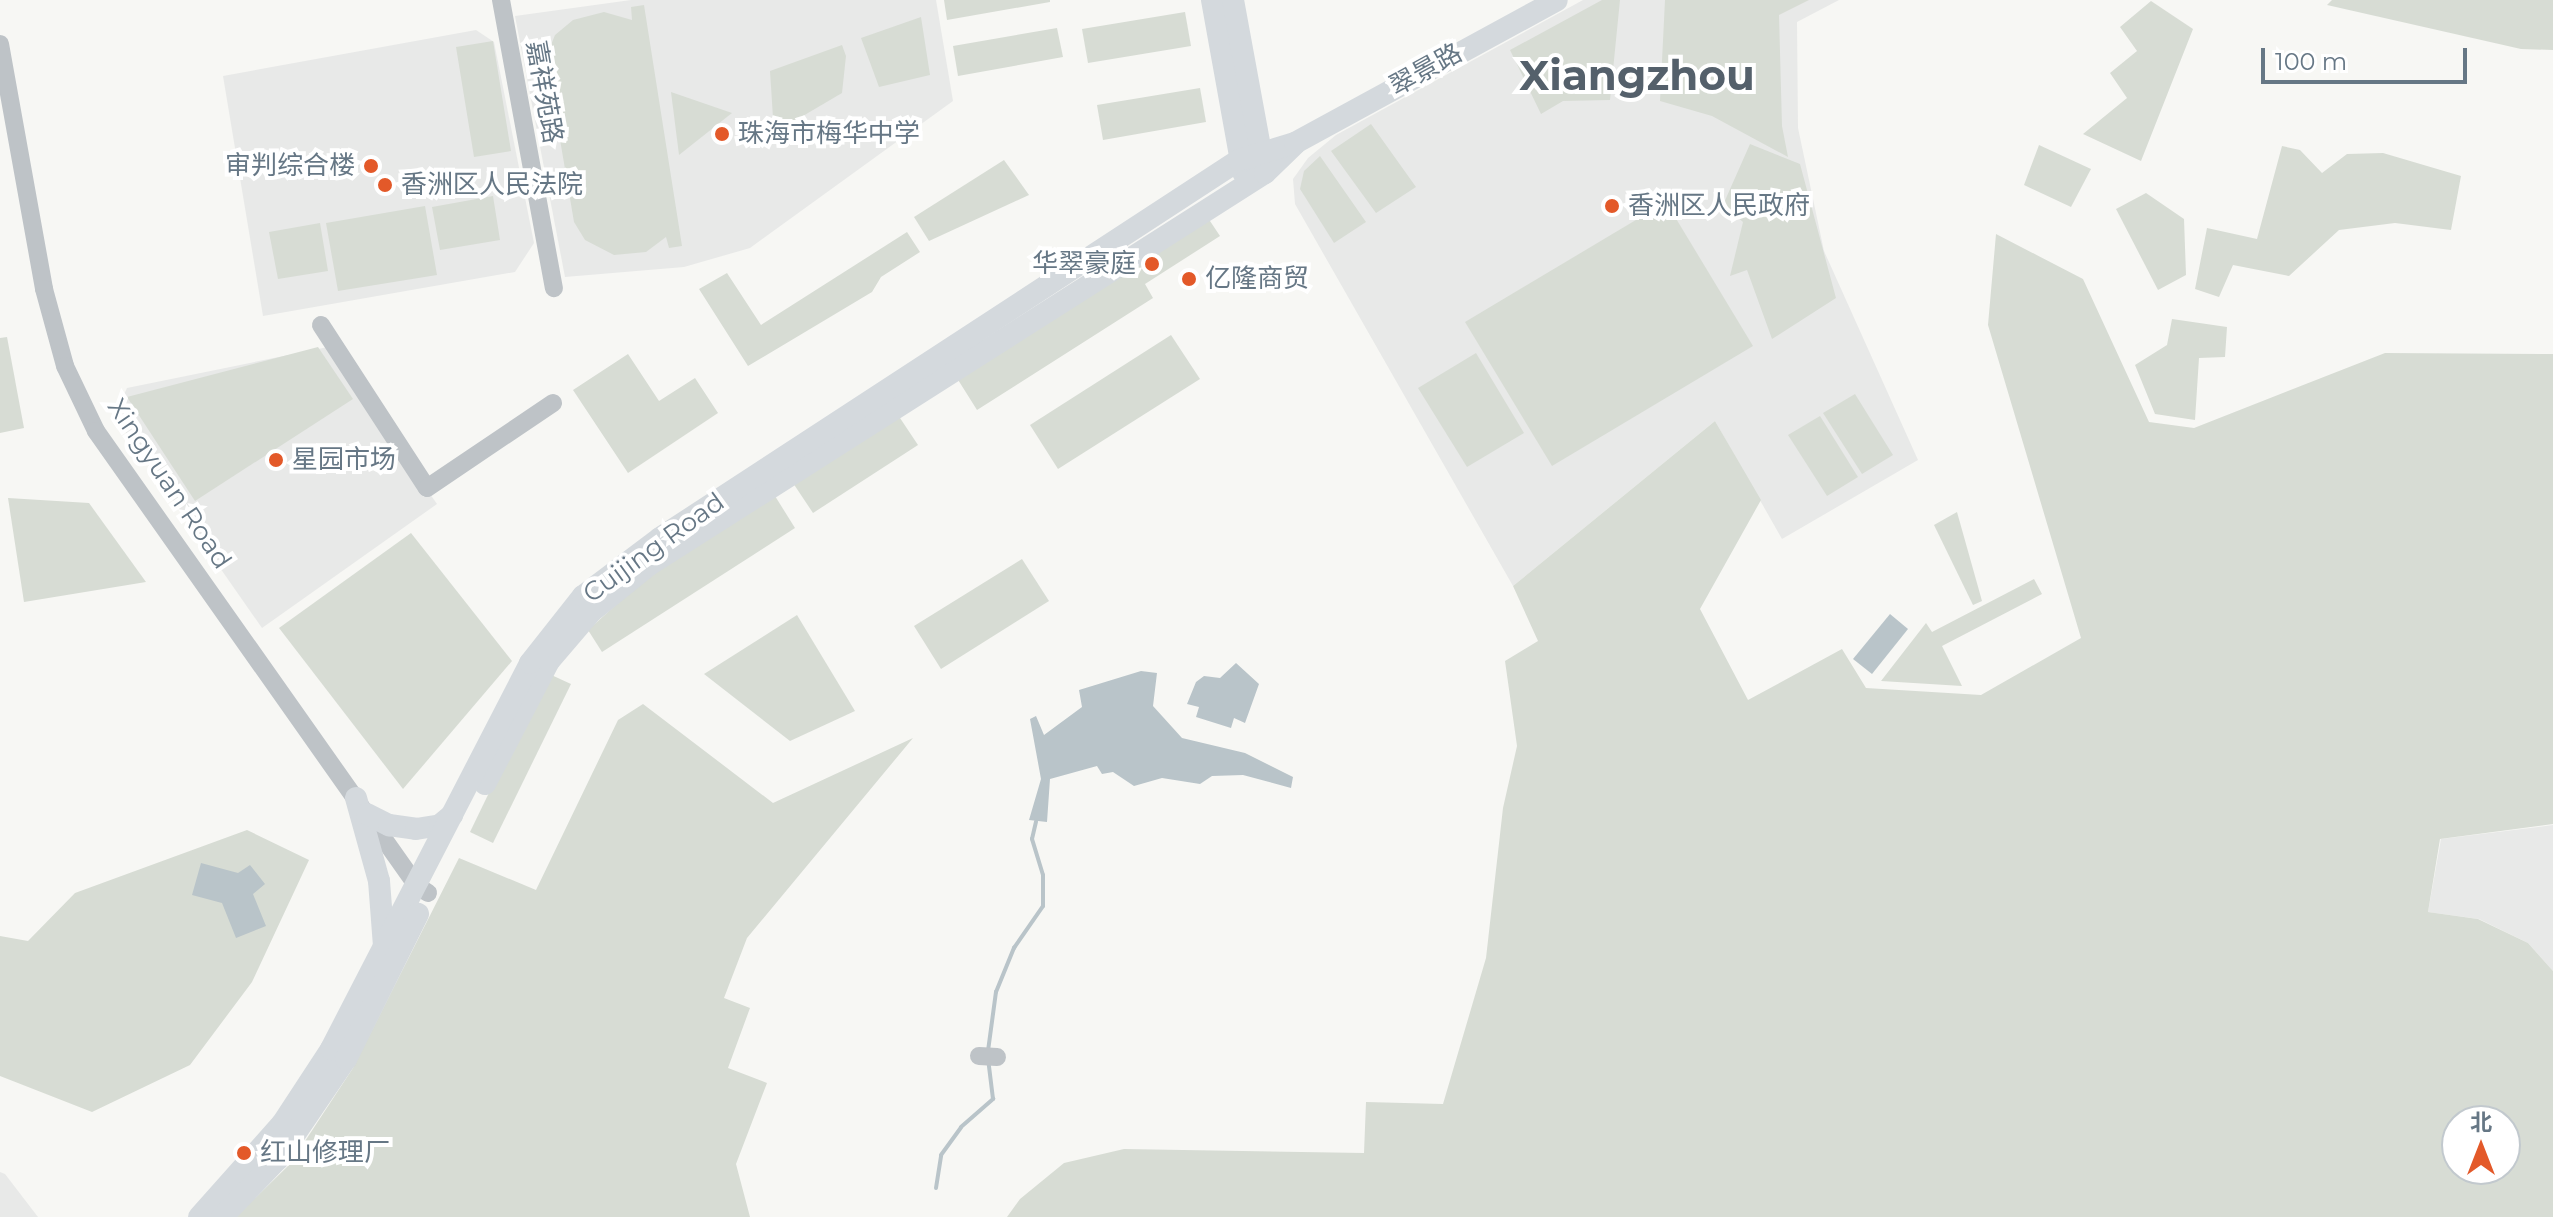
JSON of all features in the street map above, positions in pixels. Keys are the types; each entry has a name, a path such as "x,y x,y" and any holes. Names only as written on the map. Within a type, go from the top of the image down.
{"main road":[{"path":"1212,0 1252,167"},
{"path":"1233,0 1252,167"},
{"name":"翠景路","path":"1252,167 1557,0"},
{"name":"Cuijing Road","path":"222,1217 278,1159 346,1059 423,889 453,814 530,663 583,596 660,538 1252,167"},
{"name":"Cuijing Road","path":"199,1217 282,1124 331,1049 384,946 423,889 549,661 591,612 649,565 1252,167"},
{"path":"361,806 389,825 416,829 440,825 453,814"},
{"path":"361,806 379,881 384,946"}],"street":[{"name":"嘉祥苑路","path":"501,0 554,288"},
{"name":"Xingyuan Road","path":"0,44 44,289 65,366 96,431 423,889"},
{"path":"321,325 427,488 553,403"}],"shaded area":[{"name":"珠海市梅华中学","path":"631,0 936,0 953,101 750,248 684,267 565,277 515,16"},
{"path":"944,0 1050,0 1050,2 947,20"},
{"path":"1583,0 1839,0 1797,22 1798,128 1824,251 1918,460 1782,539 1715,421 1513,586 1295,204 1293,179 1308,158 1336,135"},
{"path":"1602,0 1620,0 1610,100 1563,101 1541,114 1510,50"},
{"path":"1665,0 1809,0 1779,15 1782,126 1788,157 1712,116 1660,101"},
{"path":"2332,0 2553,0 2553,50 2521,49 2327,5"},
{"path":"2151,1 2193,29 2141,161 2083,134 2127,98 2110,73 2137,51 2120,27"},
{"path":"644,5 682,246 669,248 666,237 646,252 614,255 585,240 574,222 546,57 555,35 573,20 604,12 632,20 631,7"},
{"path":"1185,12 1191,46 1088,63 1082,29"},
{"path":"921,17 930,75 879,87 861,38"},
{"path":"1057,28 1063,57 958,76 953,46"},
{"path":"476,30 494,42 534,243 515,272 263,316 223,76"},
{"path":"493,41 511,151 474,157 456,47"},
{"path":"842,45 846,56 842,93 774,133 770,71"},
{"path":"1200,88 1206,122 1103,140 1097,105"},
{"path":"671,92 732,113 679,155"},
{"path":"1371,124 1416,187 1376,213 1331,151"},
{"path":"1750,144 1800,164 1836,298 1772,339 1747,270 1730,276 1743,222 1723,205"},
{"path":"2039,145 2091,169 2071,207 2024,185"},
{"path":"2282,146 2300,150 2322,173 2347,154 2383,153 2461,176 2451,230 2395,223 2339,230 2289,276 2233,265 2219,297 2195,289 2207,228 2257,239"},
{"path":"1320,156 1366,222 1334,243 1300,189 1304,171"},
{"path":"1004,160 1029,195 929,241 914,217"},
{"path":"2146,193 2184,219 2186,275 2158,290 2116,209"},
{"path":"493,196 500,240 440,250 432,207"},
{"path":"1666,202 1753,346 1552,466 1465,322"},
{"path":"425,206 437,275 338,291 326,223"},
{"path":"1206,215 1220,236 1145,284 1153,298 977,410 955,375"},
{"path":"320,223 328,271 278,279 269,232"},
{"path":"907,232 920,252 881,277 872,292 748,366 699,289 727,273 761,325"},
{"path":"1996,234 2083,279 2149,422 2194,428 2385,353 2553,354 2553,824 2440,839 2428,912 2478,919 2528,943 2553,971 2553,1217 1007,1217 1020,1199 1064,1163 1124,1149 1364,1153 1366,1102 1443,1104 1486,958 1503,808 1517,746 1505,661 1538,641 1513,586 1715,421 1761,500 1700,609 1748,700 1842,649 1866,688 1981,695 2081,638 1988,325"},
{"path":"2172,319 2227,327 2225,357 2199,358 2195,420 2155,414 2135,365 2167,345"},
{"path":"1171,335 1200,379 1058,469 1030,425"},
{"path":"7,337 24,428 0,433 0,338"},
{"path":"318,347 353,399 195,501 127,397"},
{"name":"星园市场","path":"328,347 437,504 262,628 114,416 127,388"},
{"path":"1476,353 1524,433 1467,467 1418,388"},
{"path":"628,354 659,401 695,378 718,413 628,473 573,390"},
{"path":"1855,394 1893,455 1862,474 1823,413"},
{"path":"896,412 918,445 813,513 791,480"},
{"path":"1820,416 1858,477 1827,496 1788,435"},
{"path":"775,496 795,528 602,652 588,630 656,569"},
{"path":"8,498 89,503 146,582 24,602"},
{"path":"1957,512 1982,601 1973,605 1934,525"},
{"path":"411,533 512,661 403,789 279,628"},
{"path":"1022,559 1049,601 941,669 914,626"},
{"path":"2034,579 2042,594 1942,646 1962,686 1881,681 1926,623 1932,632"},
{"path":"1890,614 1908,629 1872,674 1853,659"},
{"path":"797,615 855,711 790,741 704,674"},
{"path":"1236,663 1259,684 1245,723 1234,718 1231,728 1196,717 1199,707 1187,704 1196,682 1204,676 1220,678"},
{"path":"1141,671 1157,673 1153,706 1182,738 1245,753 1293,777 1291,788 1243,775 1212,776 1200,784 1162,778 1134,786 1113,772 1102,774 1097,766 1050,779 1047,822 1029,820 1041,779 1030,719 1036,716 1044,735 1082,707 1079,690"},
{"path":"547,673 571,684 493,843 470,832"},
{"path":"643,704 773,803 913,738 747,938 724,998 750,1008 728,1068 767,1083 736,1164 750,1217 236,1217 290,1164 353,1068 459,858 536,890 618,720"},
{"path":"2553,825 2553,971 2528,943 2479,919 2428,912 2441,839"},
{"path":"247,830 309,860 252,982 190,1065 92,1112 0,1076 0,936 28,941 75,893"},
{"path":"201,863 238,873 250,865 265,884 253,894 266,926 236,938 222,903 192,895"},
{"path":"0,1172 5,1174 38,1217 0,1217"}],"waterway":[{"path":"988,1051 996,992 1014,948 1043,906 1043,875 1032,839 1036,821"},
{"path":"936,1188 941,1155 961,1127 993,1099 989,1064"}],"place":[{"name":"珠海市梅华中学","path":"722,134"},
{"name":"审判综合楼","path":"371,166"},
{"name":"香洲区人民法院","path":"385,185"},
{"name":"香洲区人民政府","path":"1612,206"},
{"name":"华翠豪庭","path":"1152,264"},
{"name":"亿隆商贸","path":"1189,279"},
{"name":"星园市场","path":"276,460"},
{"name":"红山修理厂","path":"244,1153"}],"district":[{"name":"Xiangzhou","path":"1637,75"}]}
